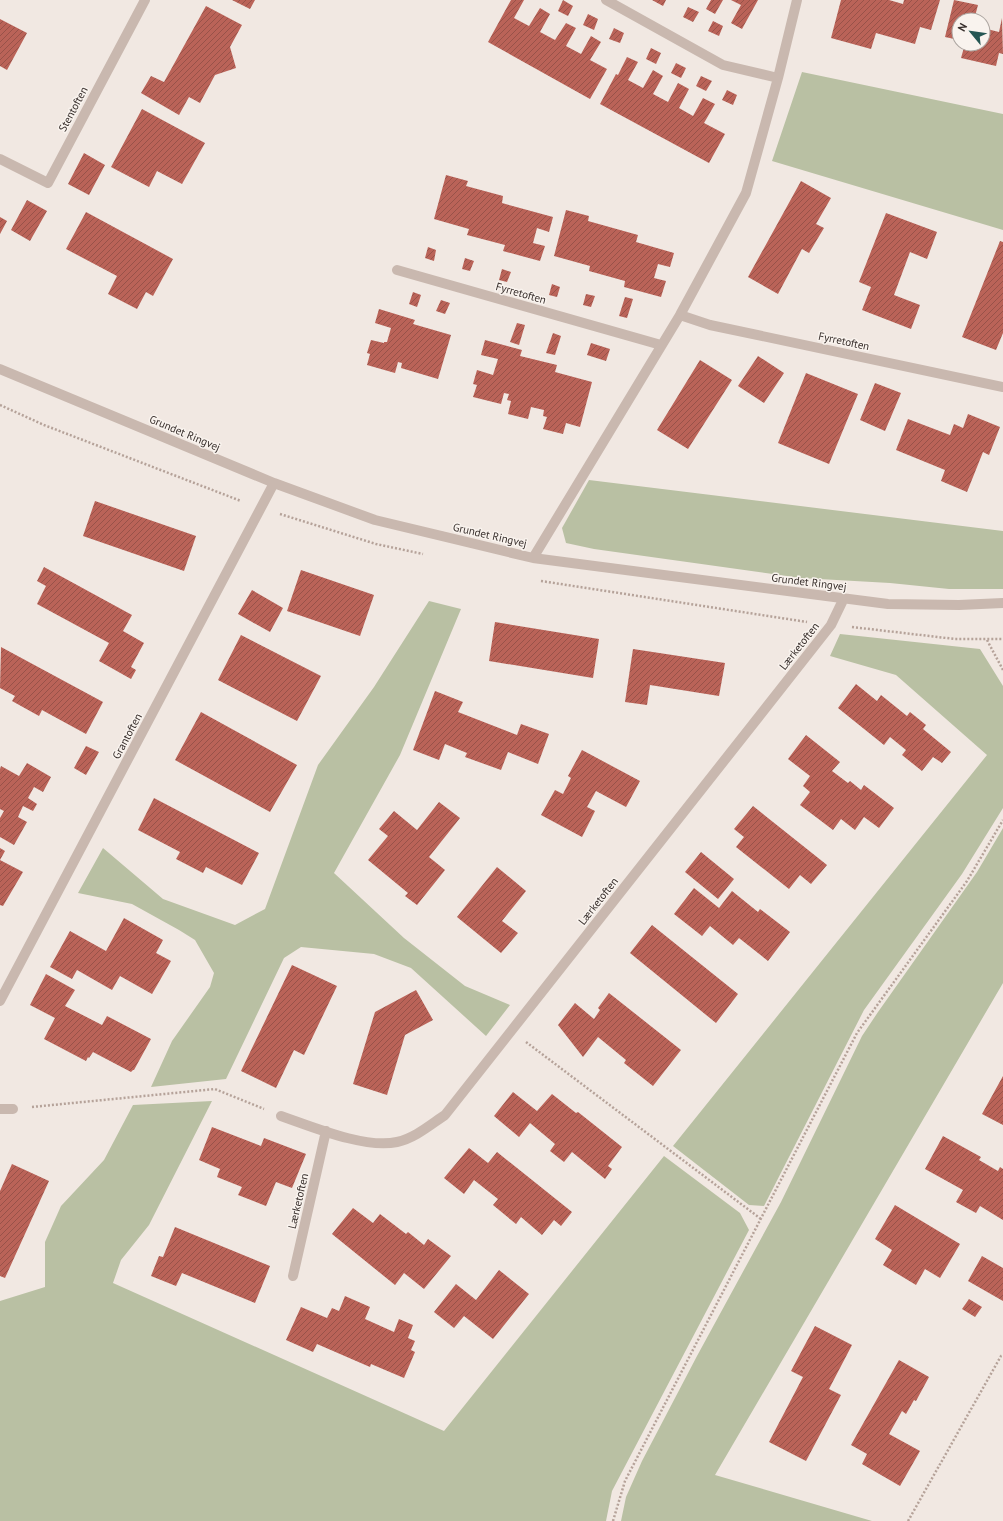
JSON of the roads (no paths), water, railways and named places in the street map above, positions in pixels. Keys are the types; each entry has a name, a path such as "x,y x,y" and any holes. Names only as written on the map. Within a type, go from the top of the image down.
{"street":[{"name":"Stentoften","path":"0,159 48,183 145,0"},
{"path":"606,0 723,65 778,78"},
{"path":"533,558 680,315 746,193 778,78 797,0"},
{"name":"Fyrretoften","path":"397,270 661,345"},
{"name":"Fyrretoften","path":"680,315 710,325 1003,387"},
{"name":"Grundet Ringvej","path":"0,369 274,483 375,520 533,558 888,604 959,605 1003,603"},
{"name":"Grantoften","path":"0,1001 274,483"},
{"name":"Lærketoften","path":"281,1116 326,1132 368,1143 397,1142 422,1132 445,1115 831,625 844,598"},
{"path":"0,1109 13,1109"},
{"name":"Lærketoften","path":"293,1276 326,1132"}]}
